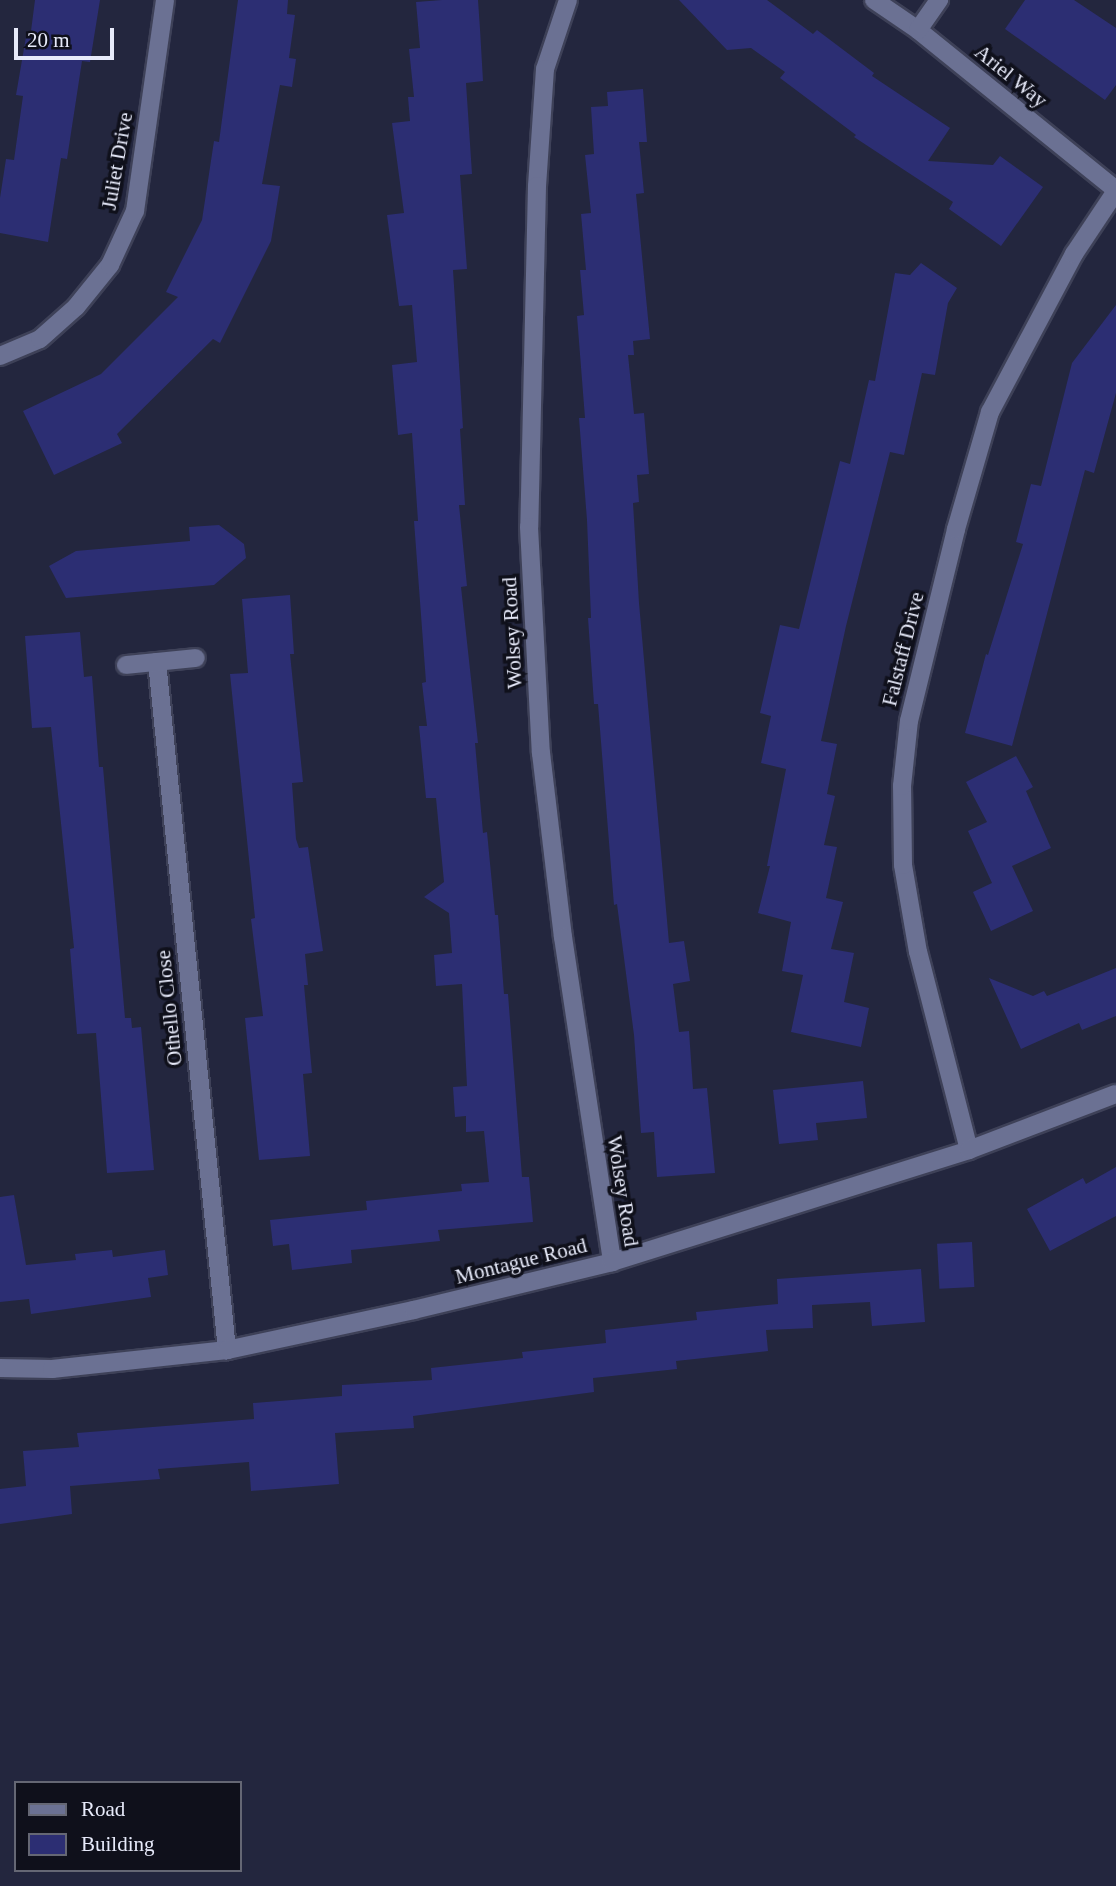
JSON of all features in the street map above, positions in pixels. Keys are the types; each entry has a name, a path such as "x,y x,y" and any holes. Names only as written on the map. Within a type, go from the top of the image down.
{"street":[{"name":"Juliet Drive","path":"0,356 40,339 76,307 110,265 135,211 165,0"},
{"name":"Wolsey Road","path":"568,0 545,69 537,187 529,527 541,753 563,937 612,1262"},
{"name":"Ariel Way","path":"874,0 918,30 1116,190"},
{"path":"918,30 939,0"},
{"name":"Falstaff Drive","path":"969,1150 918,953 903,865 902,786 909,720 956,529 990,412 1074,254 1116,190"},
{"path":"127,665 196,658"},
{"name":"Othello Close","path":"158,662 227,1350"},
{"name":"Montague Road","path":"0,1368 51,1369 227,1350 414,1310 612,1262 969,1150 1116,1094"}],"building":[{"path":"35,0 100,0 90,62 82,61 67,159 61,158 48,242 0,233 0,198 6,159 14,160 23,96 16,95 27,31 31,31"},
{"path":"238,0 288,0 287,14 295,15 289,58 296,59 292,87 280,85 262,184 280,186 271,241 220,343 213,339 117,434 122,443 54,475 23,411 101,374 178,297 166,292 202,220 214,141 219,142"},
{"path":"478,0 483,81 466,83 472,174 460,175 467,269 453,270 465,505 459,505 467,586 461,587 478,743 475,743 483,833 487,832 495,915 498,915 504,994 508,994 522,1177 529,1177 533,1222 438,1230 440,1241 351,1250 352,1263 292,1270 289,1244 273,1246 270,1220 367,1210 366,1201 462,1191 461,1184 489,1182 484,1131 466,1132 466,1116 455,1117 453,1087 467,1086 462,984 436,986 434,955 452,953 449,913 424,897 444,882 436,798 426,798 419,726 427,726 422,683 426,682 414,521 418,521 412,433 398,435 392,365 417,362 412,305 399,306 387,215 404,213 392,123 410,121 408,97 414,97 409,49 420,48 416,2"},
{"path":"679,0 767,0 813,34 817,30 874,73 872,76 950,128 928,161 993,165 1000,156 1043,187 1001,246 949,209 953,202 854,137 856,135 780,78 785,72 751,48 727,50"},
{"path":"1025,0 1074,0 1116,28 1116,85 1105,100 1005,29"},
{"path":"643,89 647,142 639,142 644,193 636,194 650,339 633,341 634,355 628,355 634,414 644,413 649,474 637,475 639,502 633,503 639,603 669,943 684,941 690,981 673,984 679,1032 689,1031 693,1089 707,1088 715,1173 657,1177 654,1132 641,1133 634,1035 617,904 614,905 598,704 594,704 588,618 591,618 587,520 579,418 585,418 577,316 584,315 580,270 586,270 581,214 591,213 585,155 594,154 591,107 608,106 607,92"},
{"path":"921,263 957,288 948,303 935,375 922,373 904,455 890,452 846,626 821,741 837,744 827,794 835,796 824,845 837,847 826,898 843,902 831,949 854,953 844,1002 869,1008 861,1047 791,1032 803,975 782,971 791,922 758,913 770,866 767,866 786,769 761,763 771,716 760,713 780,625 799,629 840,461 850,464 869,380 875,381 895,273 910,275"},
{"path":"1116,305 1116,393 1094,473 1085,470 1012,746 965,733 986,654 988,655 1023,544 1016,542 1031,484 1041,486 1072,363"},
{"path":"219,525 244,544 246,558 214,585 66,598 49,566 76,551 190,541 189,527"},
{"path":"290,595 294,654 290,654 303,782 292,783 296,839 299,848 308,847 323,951 305,954 308,985 304,985 312,1073 303,1074 310,1156 259,1160 245,1018 263,1016 251,919 255,918 230,674 248,673 242,599"},
{"path":"80,632 84,677 92,676 99,767 103,767 125,1018 131,1018 132,1028 141,1027 154,1170 107,1173 96,1033 77,1034 70,949 74,948 51,727 32,728 25,636"},
{"path":"1016,756 1033,787 1026,791 1051,848 1012,866 1033,911 991,931 973,892 992,883 968,831 987,822 966,782"},
{"path":"1116,968 1116,1016 1082,1030 1079,1023 1021,1049 989,978 1033,996 1044,991 1047,996"},
{"path":"863,1081 867,1118 816,1123 818,1140 779,1144 773,1090"},
{"path":"1116,1167 1116,1216 1050,1251 1027,1209 1083,1178 1086,1184"},
{"path":"14,1195 26,1265 76,1260 75,1254 112,1250 113,1257 165,1250 168,1275 148,1278 151,1297 31,1314 29,1299 0,1302 0,1197"},
{"path":"972,1242 974,1287 939,1289 937,1244"},
{"path":"921,1269 925,1322 872,1326 870,1302 812,1305 813,1328 766,1330 768,1351 676,1361 677,1369 593,1378 594,1392 413,1416 414,1428 335,1433 339,1484 251,1491 249,1462 158,1469 160,1479 70,1486 72,1514 0,1524 0,1489 26,1486 23,1451 79,1447 77,1433 254,1419 253,1403 342,1396 342,1385 432,1380 431,1368 523,1358 522,1352 606,1343 605,1330 697,1320 696,1312 778,1304 777,1279"}]}
